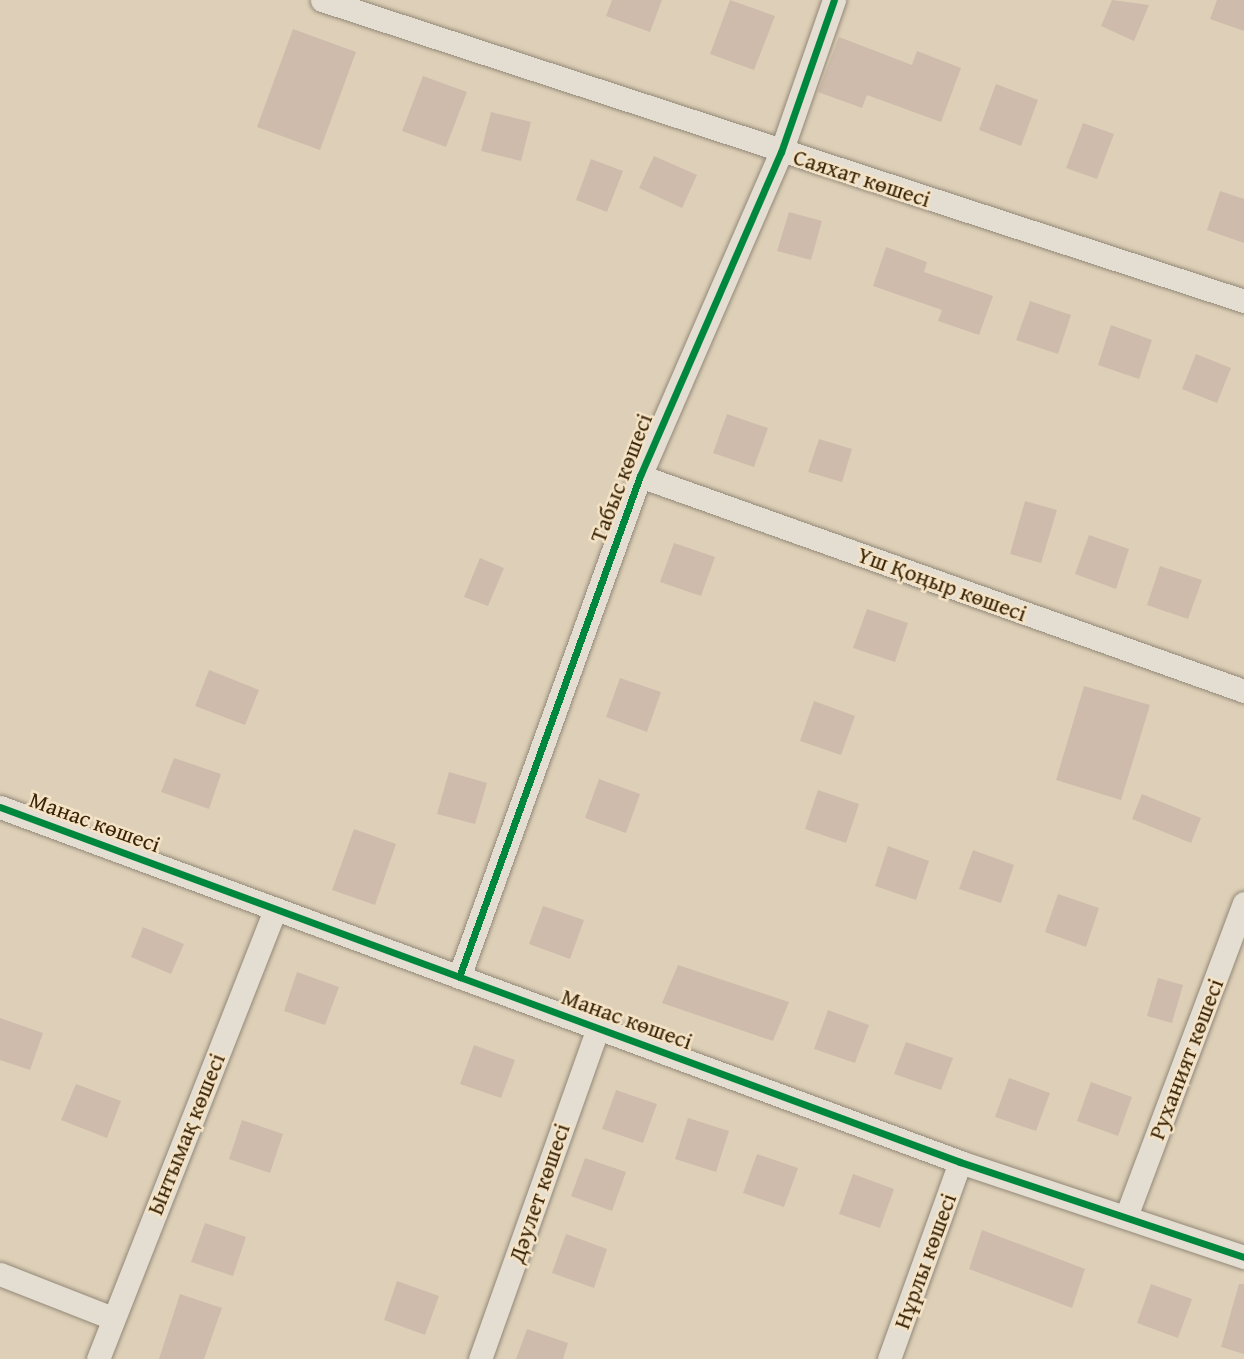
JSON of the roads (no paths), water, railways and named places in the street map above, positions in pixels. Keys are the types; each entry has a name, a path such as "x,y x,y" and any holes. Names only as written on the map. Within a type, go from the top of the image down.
{"street":[{"name":"Саяхат көшесі","path":"322,0 1244,301"},
{"name":"Табыс көшесі","path":"460,977 640,477 781,152 834,0"},
{"name":"Үш Қоңыр көшесі","path":"640,477 1244,691"},
{"name":"Манас көшесі","path":"0,807 960,1162 1127,1214 1244,1257"},
{"name":"Руханият көшесі","path":"1127,1214 1244,903"},
{"name":"Ынтымақ көшесі","path":"98,1359 275,909"},
{"name":"Дәулет көшесі","path":"480,1359 598,1028"},
{"name":"Нұрлы көшесі","path":"889,1359 960,1162"},
{"path":"0,1274 112,1318"}]}
